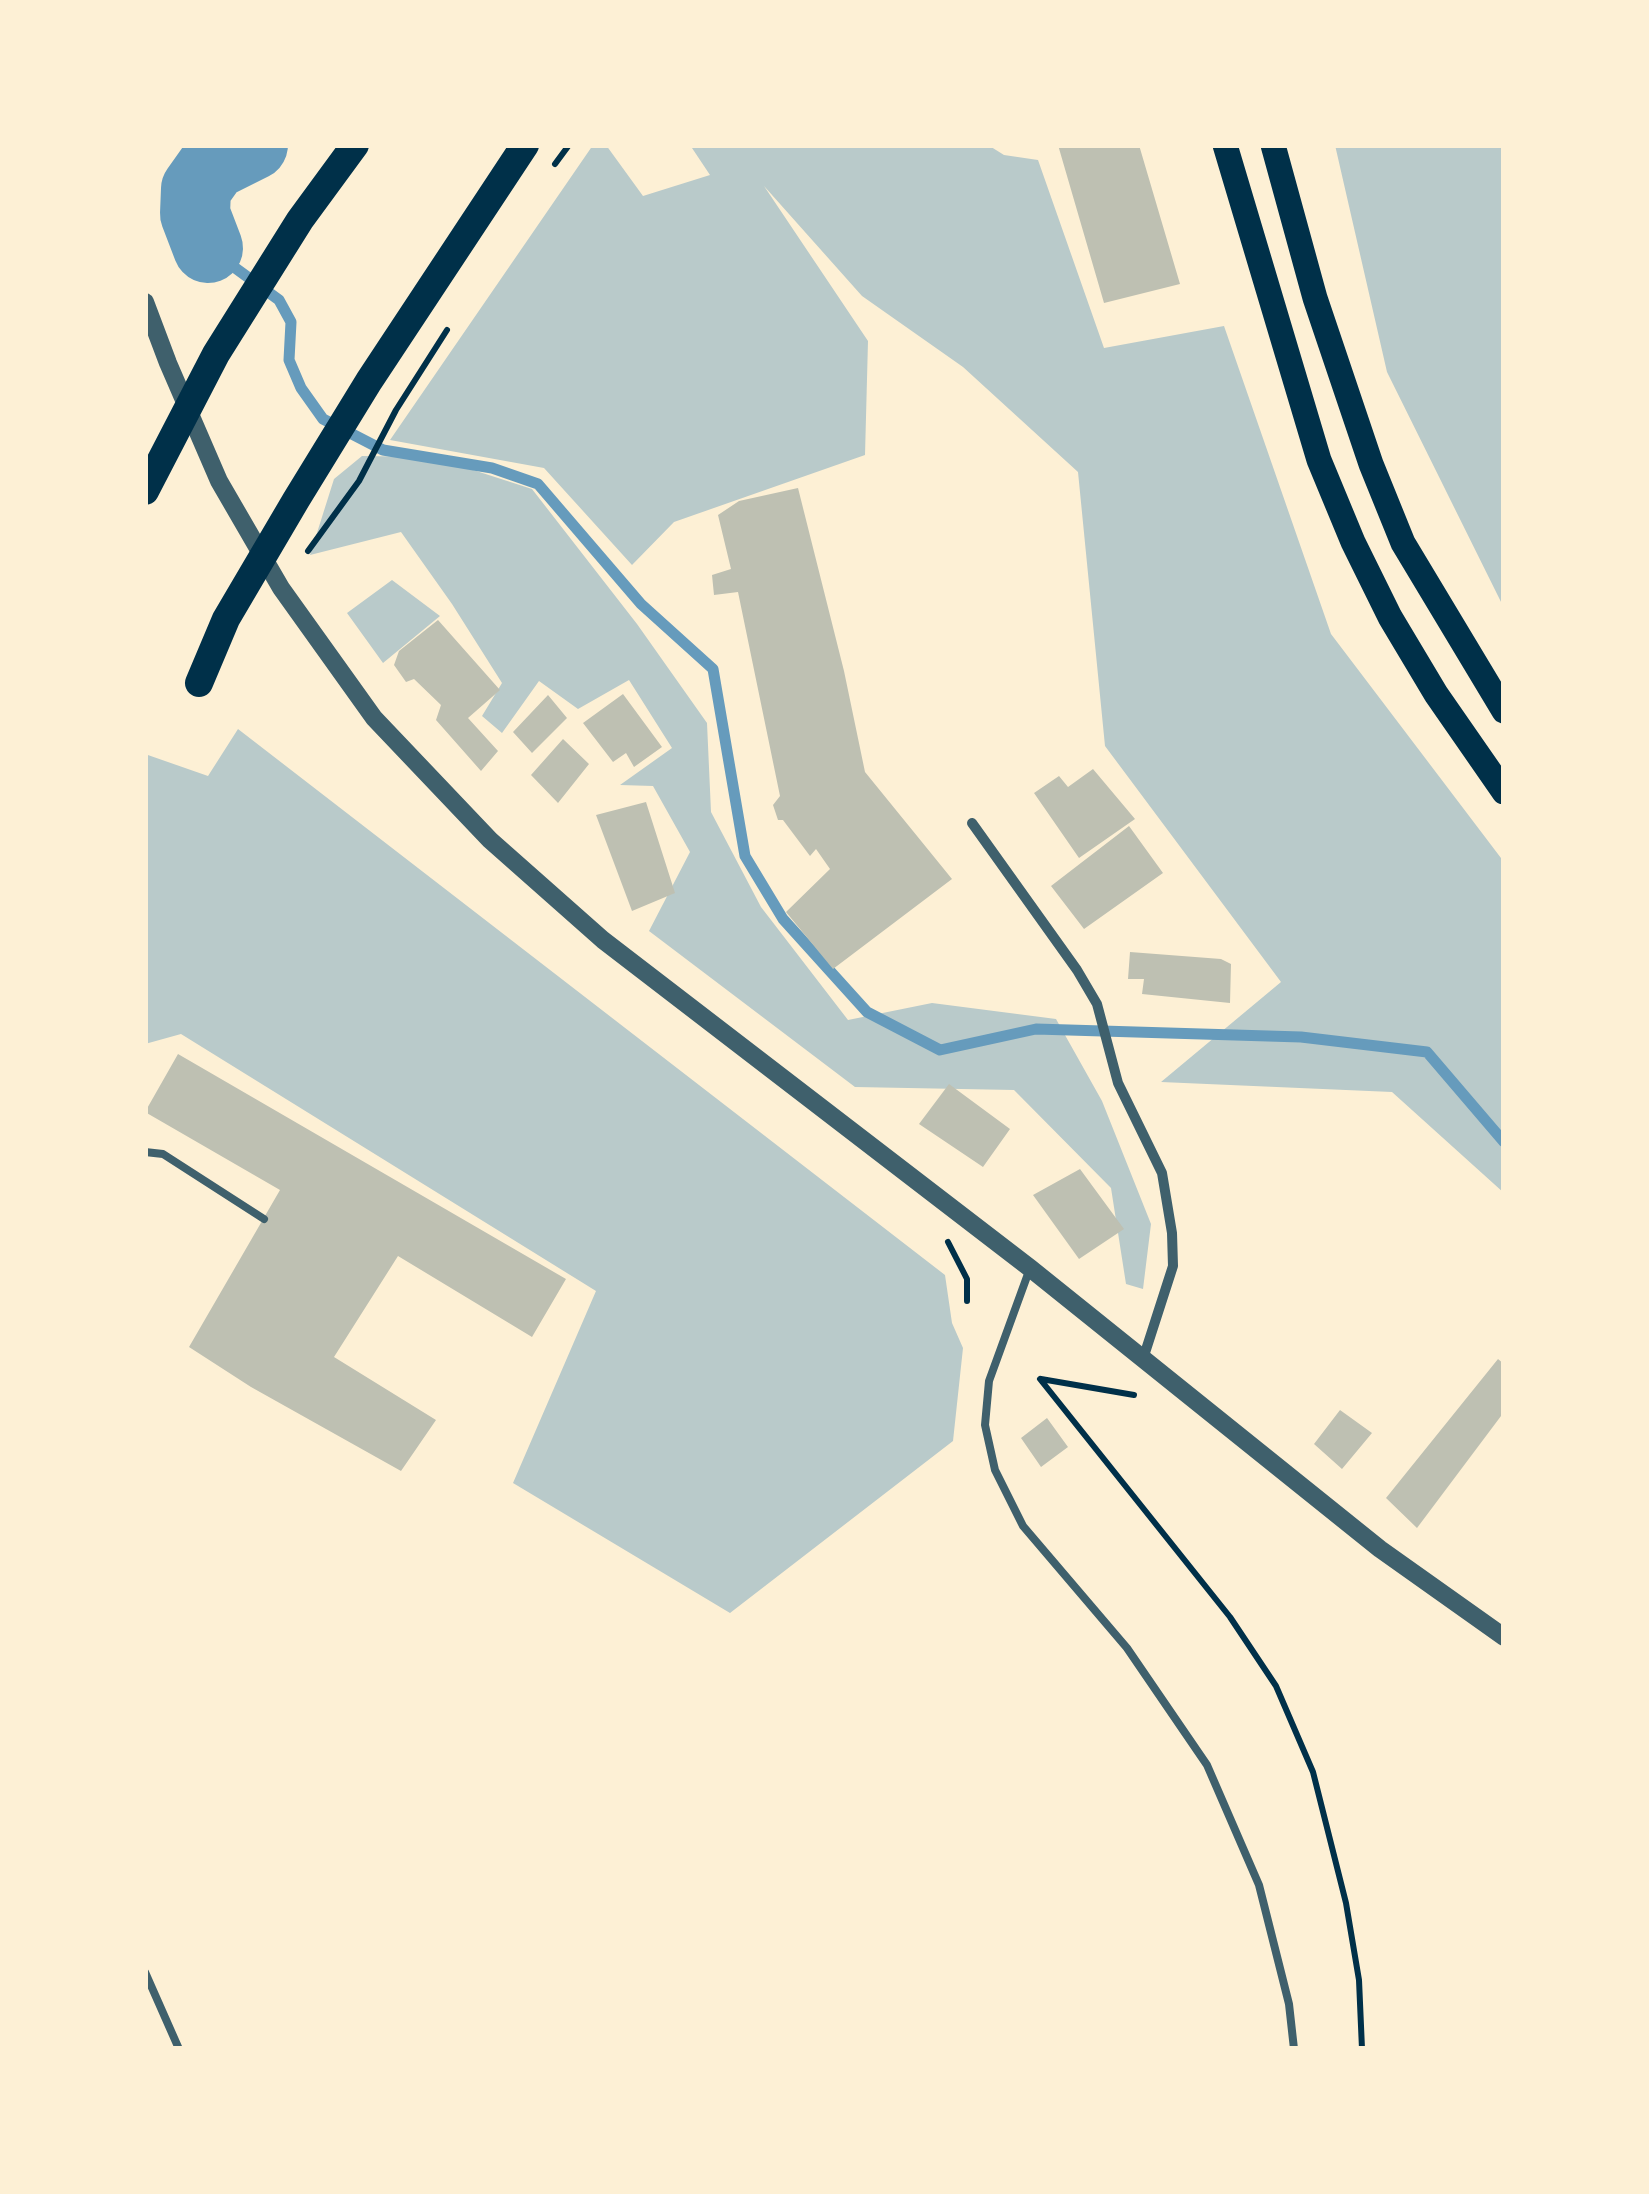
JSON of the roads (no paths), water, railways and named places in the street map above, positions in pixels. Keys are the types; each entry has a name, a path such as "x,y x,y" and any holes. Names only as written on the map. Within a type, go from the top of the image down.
{"highway":[{"path":"145,491 216,354 300,220 354,145"},
{"path":"199,683 226,618 369,380 525,145"}],"main road":[{"path":"1225,145 1319,460 1352,542 1427,679 1504,792"},
{"path":"1273,145 1314,298 1371,464 1403,542 1504,711"}],"street":[{"path":"145,302 219,481 282,588 374,718 438,788 545,891 603,940 1030,1268 1367,1539 1504,1637"},
{"path":"972,822 1077,970 1096,1004 1118,1083 1162,1173 1173,1266 1144,1359"}],"lane":[{"path":"145,1152 162,1154 264,1219"},
{"path":"1030,1268 989,1381 985,1425 994,1470 1023,1526 1127,1648 1206,1765 1259,1885 1289,2004 1294,2049"},
{"path":"145,1972 179,2049"}],"waterway":[{"path":"208,248 195,214 196,189 213,165 253,145"},
{"path":"208,248 279,300 291,322 289,360 301,388 323,419 383,450 492,468 538,484 641,604 713,669 745,856 783,919 867,1012 940,1050 1036,1029 1301,1037 1427,1052 1504,1142"}]}
